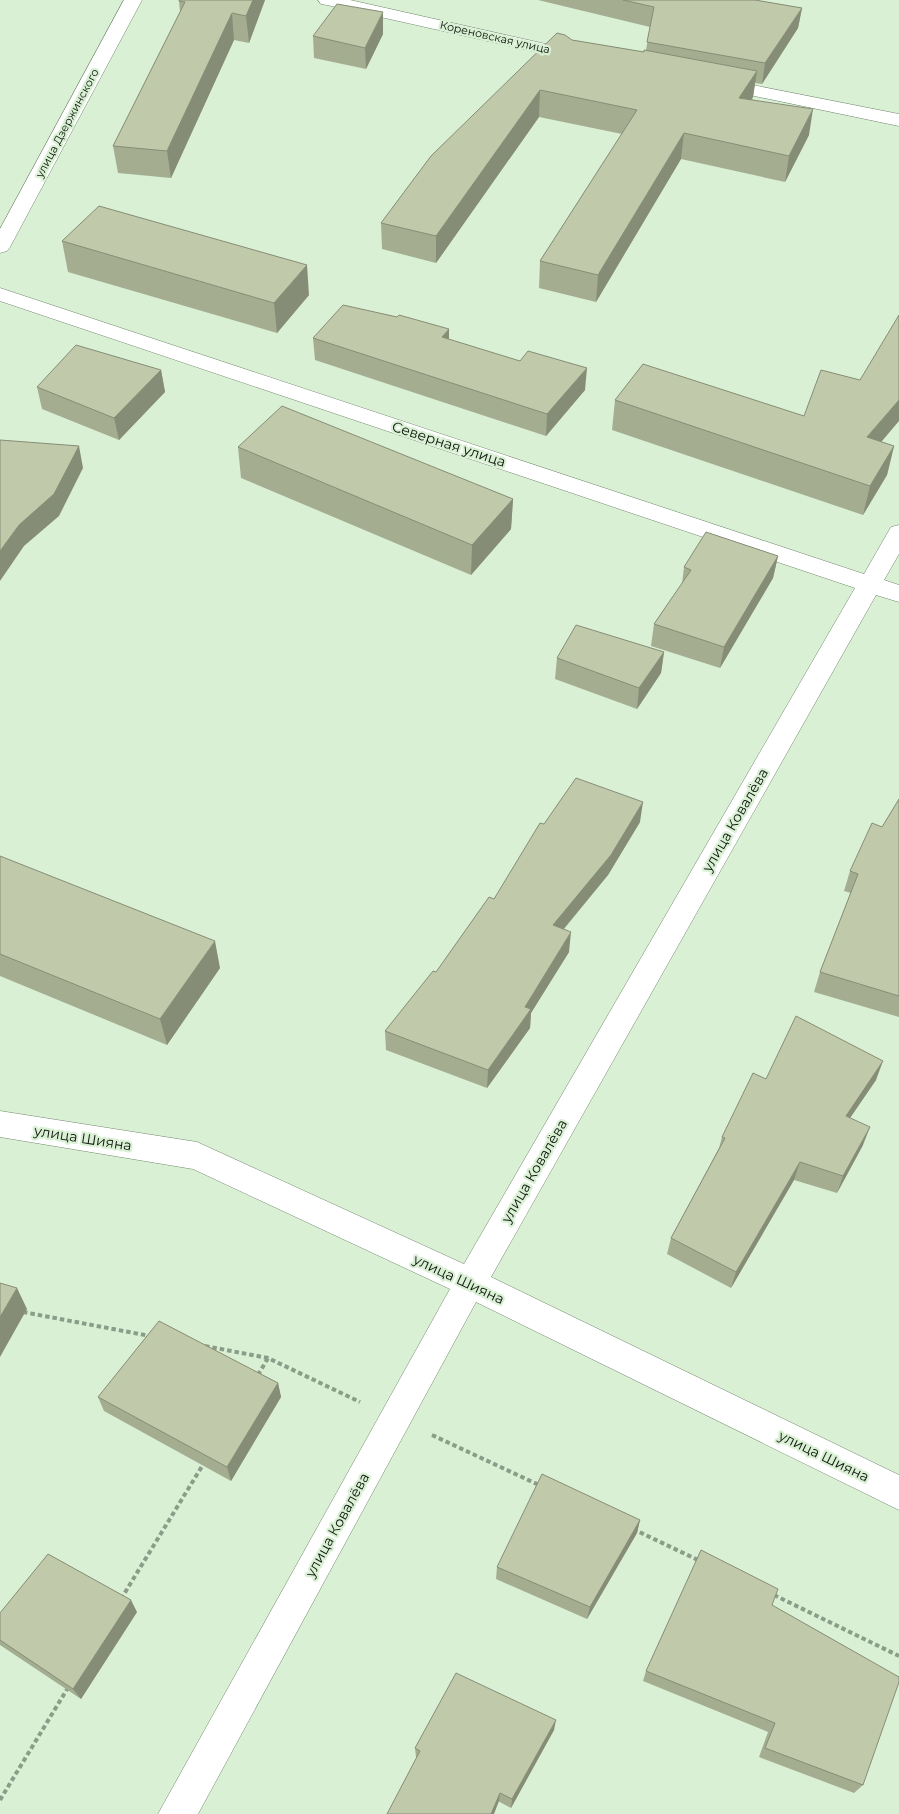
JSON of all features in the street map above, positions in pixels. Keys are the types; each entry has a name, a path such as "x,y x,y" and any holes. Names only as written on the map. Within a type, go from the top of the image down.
{"street":[{"name":"улица Дзержинского","path":"0,247 133,0"},
{"name":"Кореновская улица","path":"327,0 594,59"},
{"path":"701,80 899,120"},
{"name":"Северная улица","path":"0,294 899,594"},
{"name":"улица Ковалёва","path":"178,1814 470,1283 899,533"},
{"name":"улица Шияна","path":"0,1124 197,1156 470,1283 899,1493"}],"path":[{"path":"19,1311 153,1336"},
{"path":"201,1346 268,1358 367,1405"},
{"path":"252,1384 268,1358"},
{"path":"430,1434 548,1489"},
{"path":"118,1604 206,1460"},
{"path":"629,1527 701,1561"},
{"path":"765,1591 899,1656"},
{"path":"0,1800 72,1681"}],"building":[{"path":"179,0 253,0 246,16 232,13 167,151 113,146 185,2"},
{"path":"623,0 755,0 802,8 765,63 647,42 654,7"},
{"path":"337,4 383,12 365,48 313,36"},
{"path":"557,33 565,35 572,40 644,52 644,50 757,71 739,98 813,109 789,156 684,133 598,275 540,261 637,110 540,90 436,236 381,223 431,156"},
{"path":"99,206 307,265 274,303 62,241"},
{"path":"343,305 397,317 399,315 449,329 442,337 520,361 528,351 587,368 547,414 313,338"},
{"path":"899,315 899,400 867,437 894,446 870,486 615,400 643,364 804,416 821,370 860,380"},
{"path":"76,345 161,370 114,418 37,387"},
{"path":"282,406 513,499 472,545 238,447"},
{"path":"0,440 79,446 54,494 19,525 0,551"},
{"path":"706,532 778,556 724,647 654,624 691,570 684,567"},
{"path":"576,625 664,652 639,688 557,658"},
{"path":"576,778 643,802 611,855 553,925 571,932 525,1007 531,1009 488,1070 385,1031 433,971 436,972 489,897 494,899 540,823 544,824"},
{"path":"899,799 899,996 820,972 858,874 850,871 872,823 882,827"},
{"path":"0,856 215,941 160,1019 0,954"},
{"path":"796,1016 883,1061 846,1116 870,1127 843,1176 800,1162 736,1272 671,1238 725,1138 722,1137 753,1073 766,1079"},
{"path":"0,1283 17,1288 0,1317"},
{"path":"159,1321 278,1383 227,1467 98,1397"},
{"path":"542,1474 640,1520 590,1607 497,1567"},
{"path":"701,1550 778,1589 772,1605 899,1677 899,1682 863,1785 765,1748 775,1723 646,1671"},
{"path":"48,1554 131,1600 73,1689 0,1640 0,1613"},
{"path":"456,1673 556,1720 512,1799 500,1793 491,1814 387,1814 420,1751 415,1748"}]}
